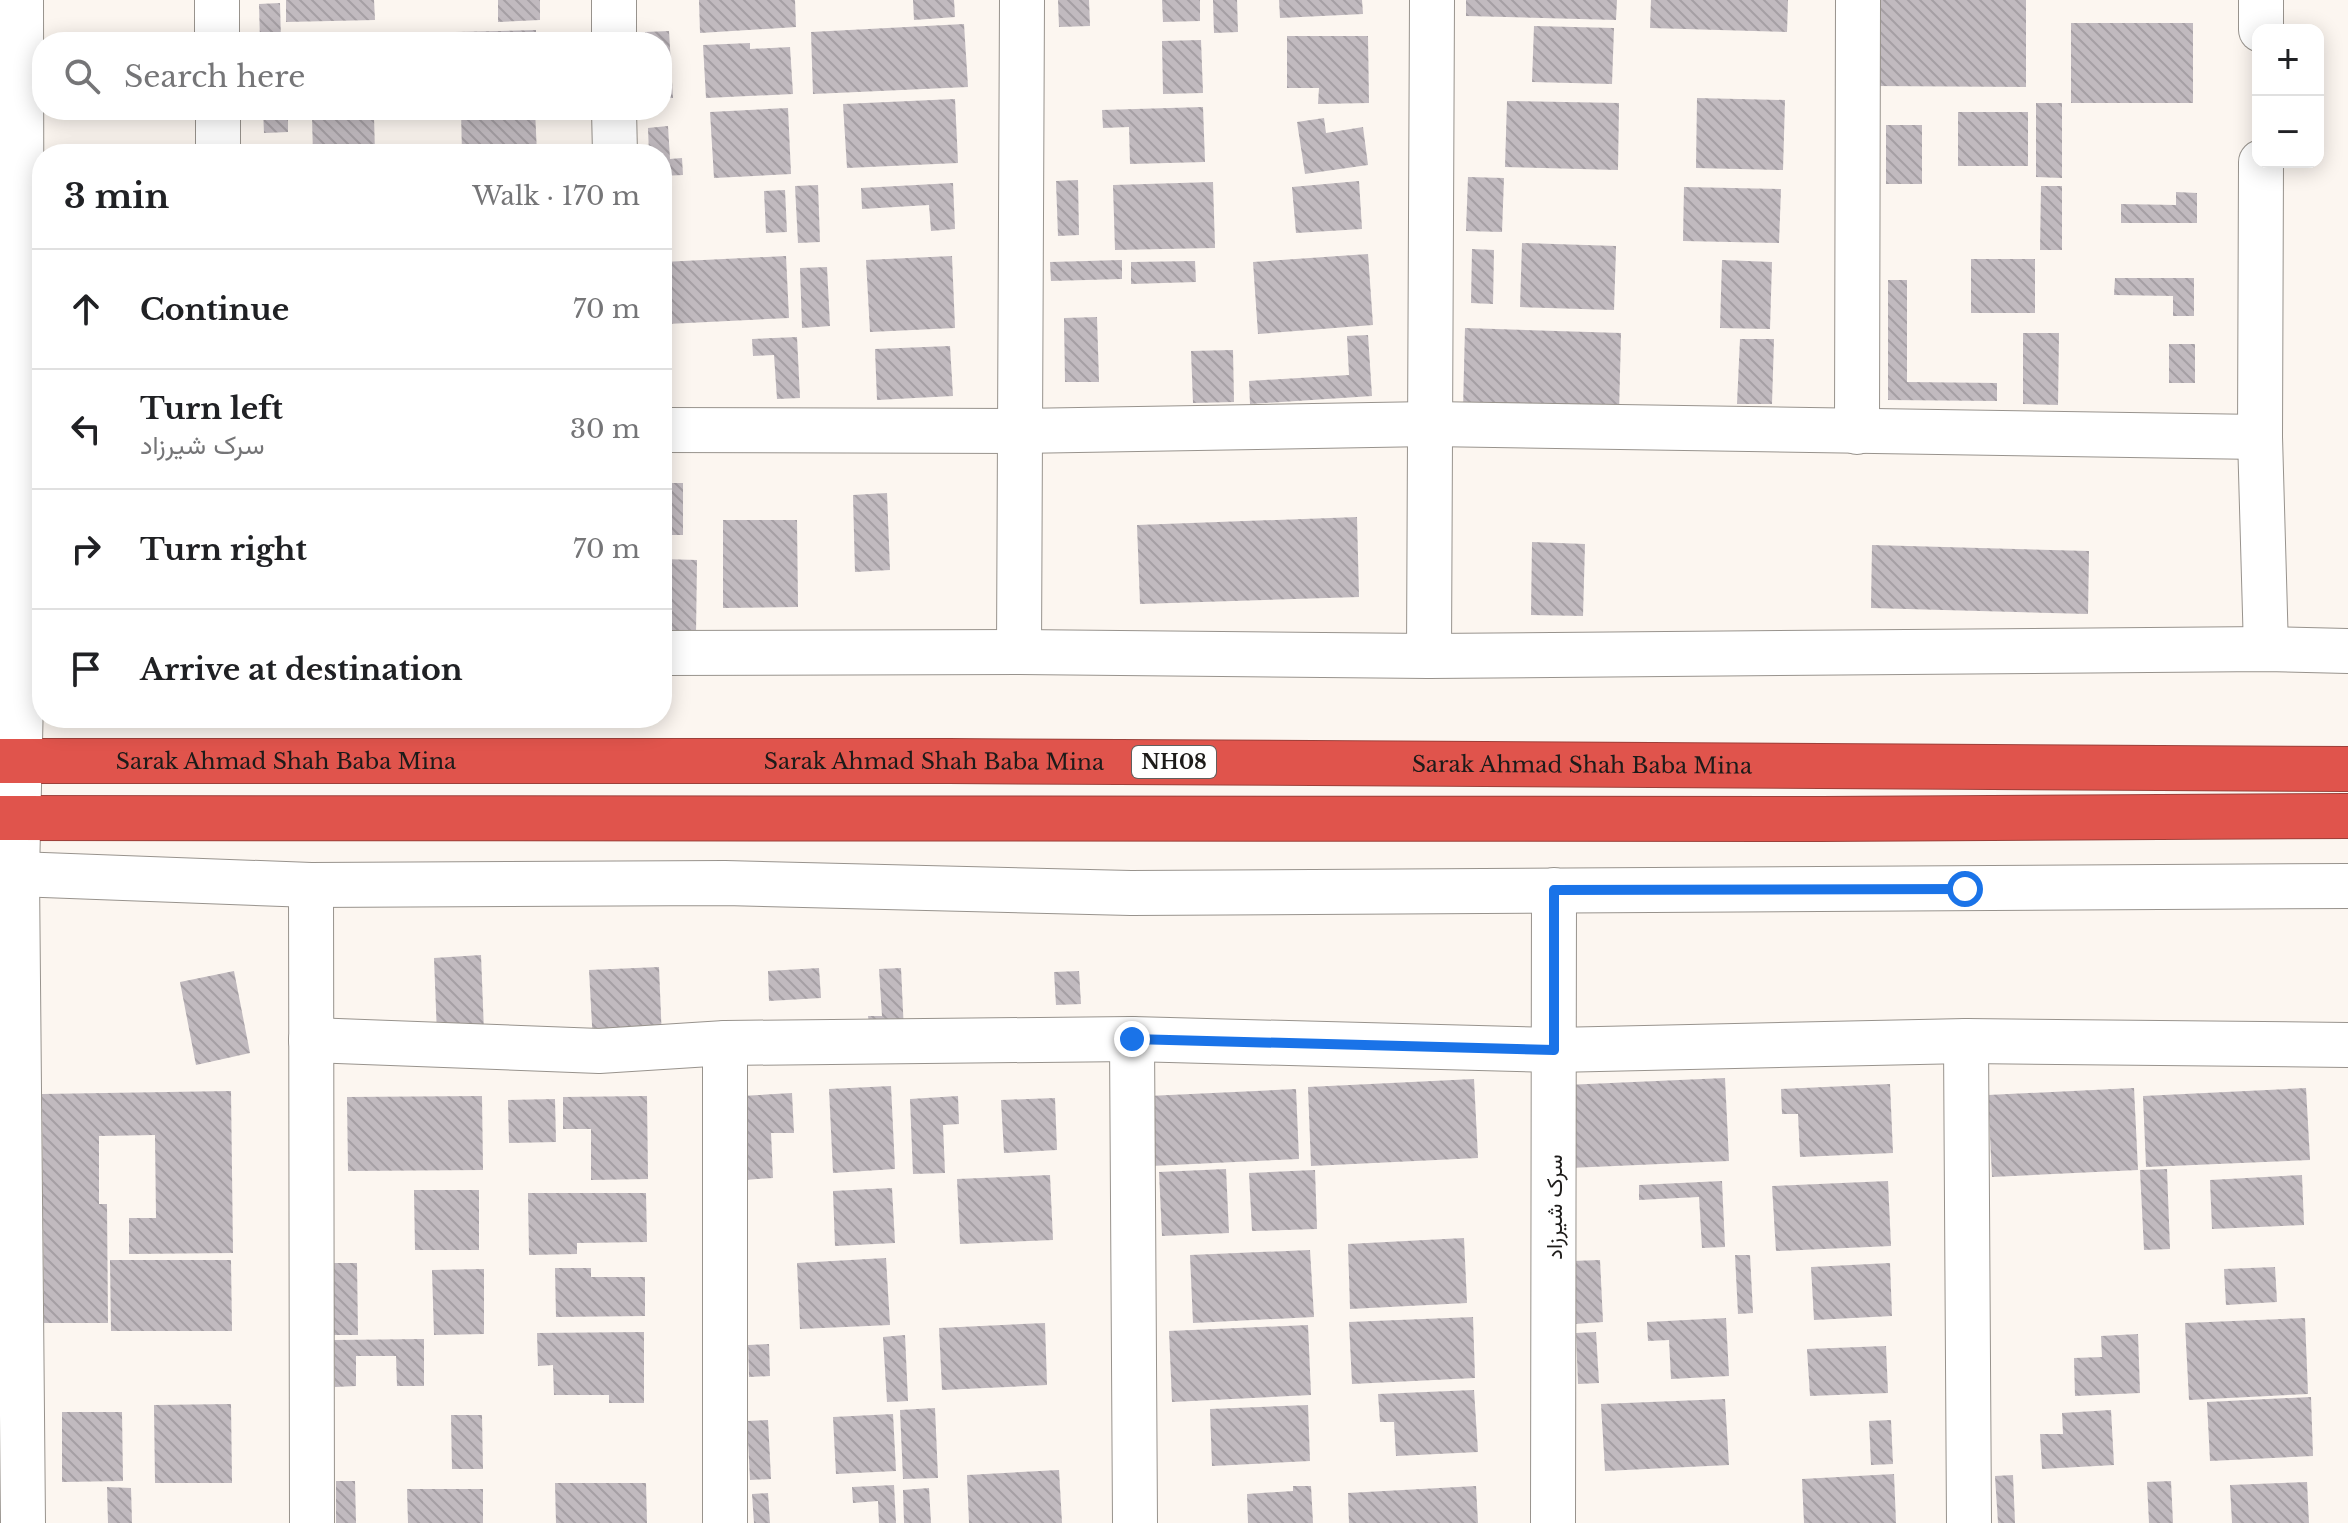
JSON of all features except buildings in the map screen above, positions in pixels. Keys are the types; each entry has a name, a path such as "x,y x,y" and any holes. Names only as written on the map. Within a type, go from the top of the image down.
{"highway":[{"name":"Sarak Ahmad Shah Baba Mina","path":"10,760 964,761 2348,769"},
{"path":"10,817 1837,819 2348,816"}],"street":[{"path":"21,0 32,431 21,655 10,760 9,874 23,1523"},
{"path":"217,0 217,32"},
{"path":"614,0 614,32"},
{"path":"1019,652 1022,0"},
{"path":"1429,656 1432,0"},
{"path":"1857,432 1858,0"},
{"path":"2261,0 2261,24"},
{"path":"218,120 218,144"},
{"path":"614,120 615,144"},
{"path":"2261,168 2260,437 2266,649"},
{"path":"672,430 1019,431 1430,424 2260,437"},
{"path":"672,653 1429,656 2266,649 2348,651"},
{"path":"9,874 311,885 725,883 1131,893 2348,886"},
{"path":"311,885 312,1523"},
{"name":"سرک شیرزاد","path":"1553,1523 1554,890"},
{"path":"311,1040 599,1051 725,1043 1132,1039 1554,1050 1966,1041 2348,1045"},
{"path":"1132,1039 1135,1523"},
{"path":"1966,1041 1969,1523"},
{"path":"725,1043 725,1523"}],"route":[{"path":"1132,1039 1554,1050 1554,890 1965,889"}]}
